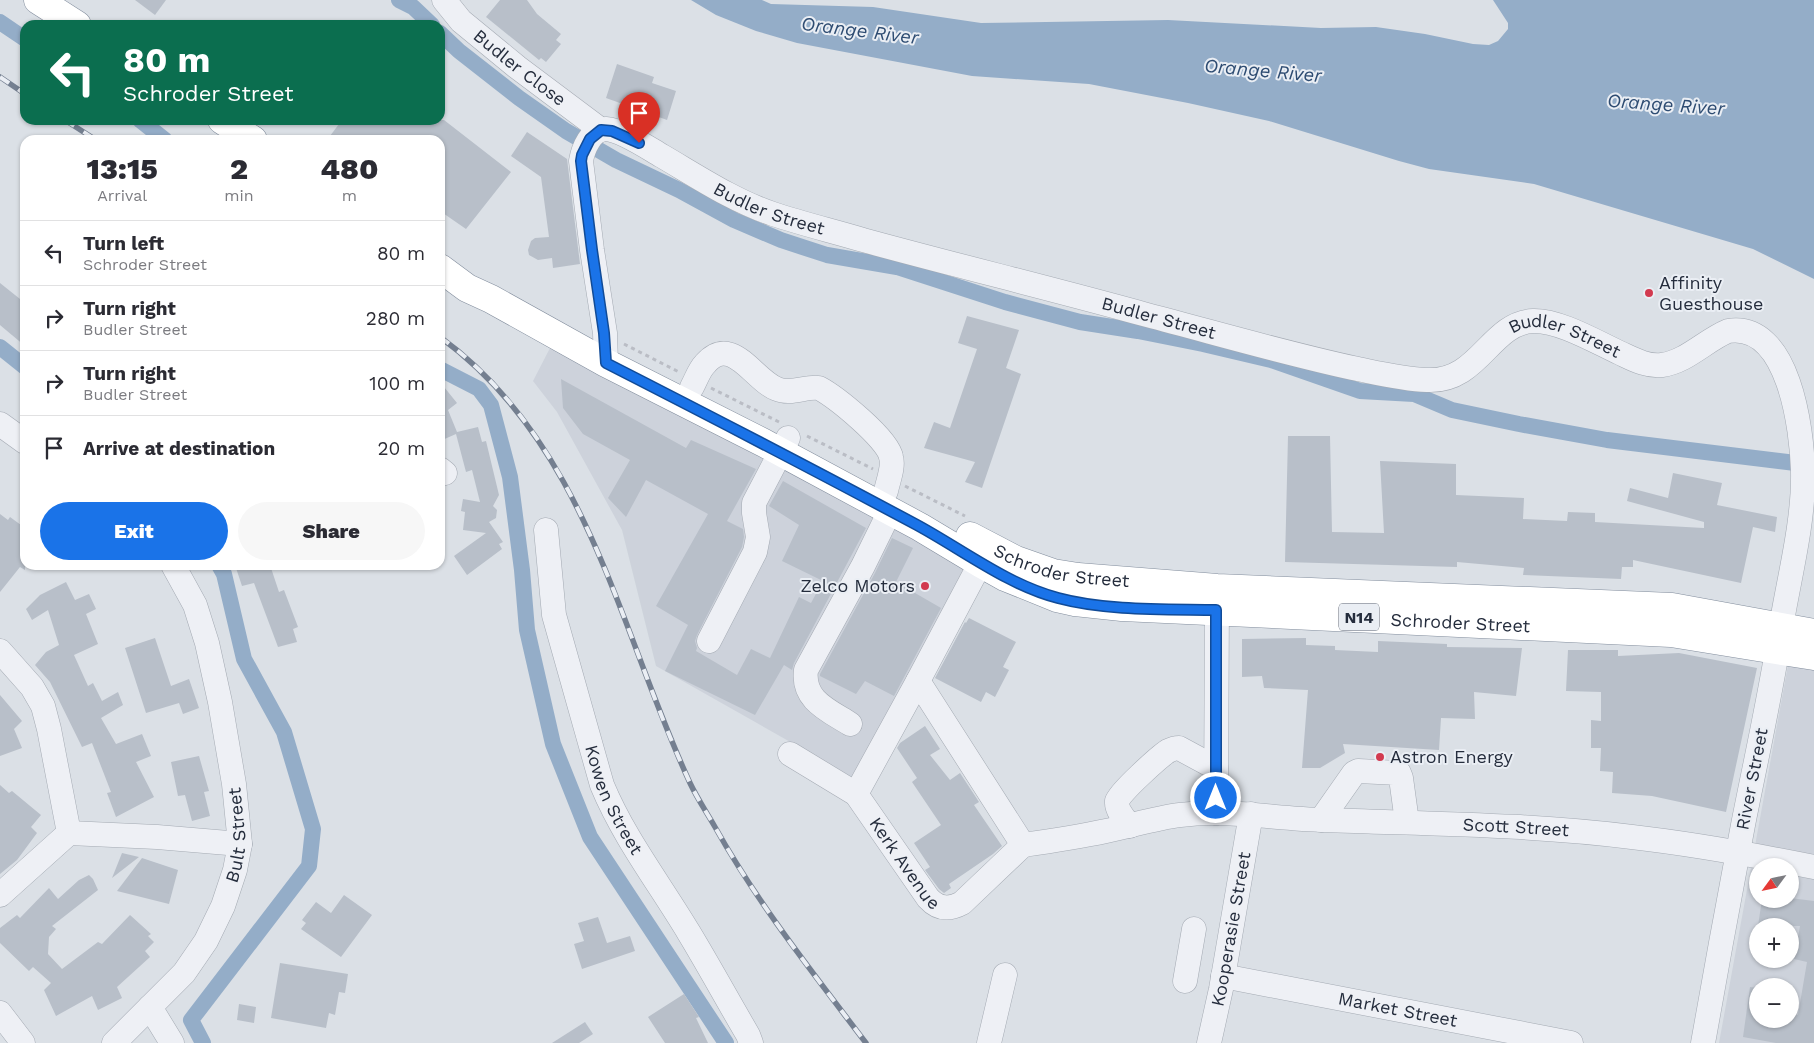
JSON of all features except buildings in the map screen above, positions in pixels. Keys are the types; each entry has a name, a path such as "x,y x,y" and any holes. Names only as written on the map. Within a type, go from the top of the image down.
{"highway":[{"path":"38,0 68,20"},
{"path":"230,125 245,135"},
{"name":"Schroder Street","path":"445,256 605,346 788,437"},
{"name":"Schroder Street","path":"445,272 467,288 491,299 694,384 888,493 984,555 1024,563 1053,573 1216,599 1672,607 1780,638 1814,656"},
{"name":"Schroder Street","path":"1780,638 1814,633"}],"street":[{"name":"Budler Close","path":"444,0 460,21 517,67 591,141"},
{"name":"Budler Street","path":"591,141 612,131 639,143 740,200 773,214 950,264 1129,310 1300,357 1395,377 1430,381 1454,376 1479,358 1509,329 1526,322 1542,322 1564,328 1636,360 1657,365 1676,361 1728,330 1737,329 1745,331 1767,343 1777,356 1795,409 1801,439 1807,516"},
{"path":"591,141 582,172 605,346"},
{"path":"694,384 704,364 724,352 736,357 779,390 819,388 877,434 886,444 892,463 888,493 863,566 806,670 806,684 812,697 850,724"},
{"path":"0,424 20,438"},
{"path":"709,641 755,552 758,537 754,503 788,437"},
{"name":"River Street","path":"1703,1043 1780,638 1807,516"},
{"name":"Kowen Street","path":"546,530 554,615 602,785 628,838 688,932 751,1043"},
{"path":"856,794 984,555"},
{"name":"Bult Street","path":"114,1043 184,973 206,941 223,906 235,870 240,844 234,784 220,702 207,643 195,604 176,570"},
{"path":"918,681 1023,846 1180,815 1216,813 1216,599"},
{"path":"0,651 32,687 43,706 69,833"},
{"path":"1130,826 1117,806 1119,797 1145,770 1168,751 1173,748 1179,748 1216,768"},
{"name":"Kerk Avenue","path":"790,754 856,794 928,898 938,906 950,908 962,903 1023,846"},
{"path":"1322,820 1353,774 1358,771 1399,773 1407,822"},
{"name":"Scott Street","path":"1216,813 1322,820 1516,827 1631,836 1738,852 1814,867"},
{"name":"Kooperasie Street","path":"1210,1043 1251,814"},
{"path":"0,895 69,833 157,837 240,844"},
{"path":"1185,981 1194,929"},
{"path":"989,1043 1005,975"},
{"name":"Market Street","path":"1223,976 1571,1043"},
{"path":"150,1007 172,1043"},
{"path":"0,1013 22,1043"}],"path":[{"path":"605,346 694,384 888,493 967,517"}],"shaded area":[{"path":"550,348 973,568 854,778 656,666 622,530 557,412 533,381"},
{"path":"1788,665 1814,670 1814,1043 1719,1043 1749,879 1749,908 1799,908 1799,858 1753,858"}],"water":[{"name":"Orange River","path":"691,0 762,0 771,4 873,7 981,23 1168,20 1321,28 1376,27 1425,34 1473,44 1489,45 1498,41 1508,29 1508,23 1493,0 1814,0 1814,279 1753,249 1534,184 1429,169 1269,121 1089,84 972,76 797,43 756,31 716,15"}],"waterway":[{"path":"399,0 413,7 427,20"},
{"path":"0,22 20,36"},
{"path":"445,38 519,98 566,131 616,160 679,190 734,220 781,240 827,255 897,267 1005,302 1080,322 1138,331 1271,360 1360,391 1414,394 1452,410 1607,440 1812,465"},
{"path":"146,125 159,135"},
{"path":"0,347 20,363"},
{"path":"445,372 479,389 491,405 510,477 522,570 527,630 553,744 590,837 726,1043"},
{"path":"203,1043 191,1020 309,866 313,829 284,732 244,659 222,570"}],"railway":[{"path":"0,77 20,91"},
{"path":"73,125 88,135"},
{"path":"445,341 490,380 531,430 565,484 593,542 690,783 749,883 806,964 866,1043"}],"place":[{"name":"Affinity Guesthouse","path":"1649,293"},
{"name":"Zelco Motors","path":"925,586"},
{"name":"Astron Energy","path":"1380,757"}],"route":[{"path":"639,143 607,129 601,130 590,139 581,158 604,333 606,363 781,452 920,527 1006,577 1043,593 1075,602 1101,605 1216,610 1216,798"}]}
